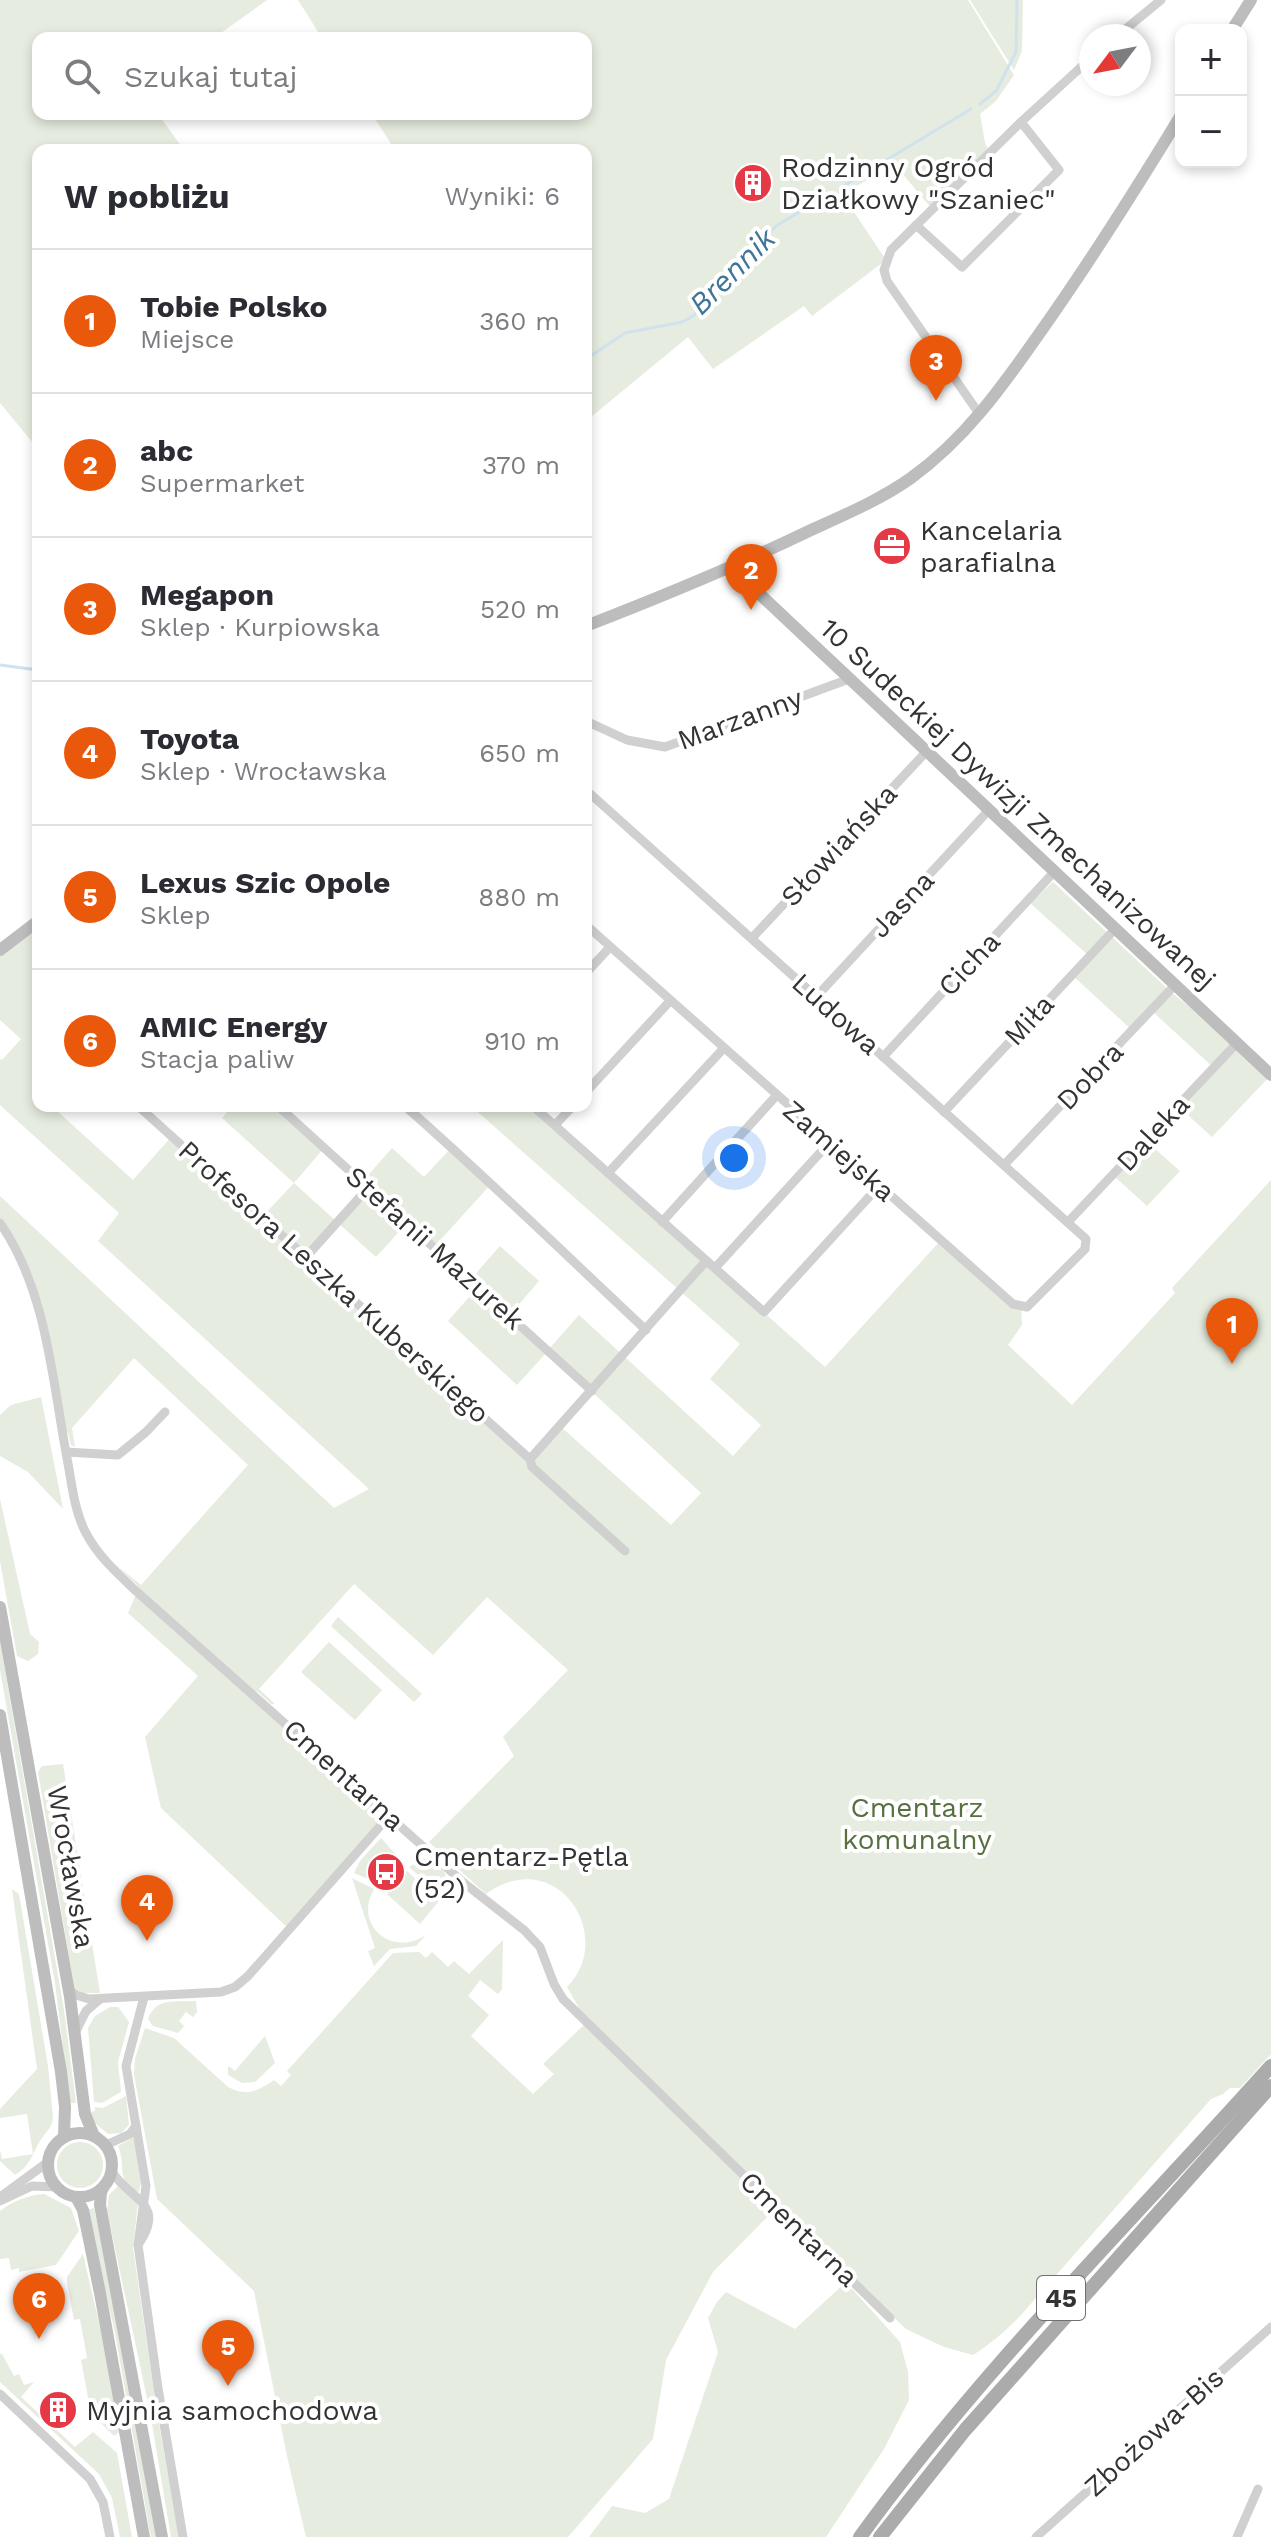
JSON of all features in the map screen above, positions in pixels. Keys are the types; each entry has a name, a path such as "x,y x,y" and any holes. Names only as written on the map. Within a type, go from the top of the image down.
{"main road":[{"path":"1236,24 1251,0"},
{"path":"592,624 736,565 900,485 939,456 980,415 1086,266 1175,125"},
{"name":"10 Sudeckiej Dywizji Zmechanizowanej","path":"736,565 751,586 1271,1075"},
{"path":"0,950 32,926"},
{"name":"Wrocławska","path":"0,1607 68,1988 85,2114 94,2136"},
{"name":"Wrocławska","path":"0,1715 59,2058 64,2097 64,2137"},
{"name":"45","path":"860,2537 906,2475 967,2403 1271,2066"},
{"name":"45","path":"880,2537 965,2430 1271,2086"},
{"path":"144,2537 83,2210 76,2197 57,2187 50,2175 48,2162 53,2148 64,2137 76,2133 94,2136 106,2145 111,2155 112,2172 101,2192 100,2205 162,2537"},
{"path":"76,2197 94,2194 104,2186"}],"street":[{"path":"1132,24 1161,0"},
{"path":"980,415 887,281 884,270 886,260 891,250 916,225 1079,69"},
{"path":"916,225 962,267 1059,170 1021,122"},
{"name":"Marzanny","path":"592,724 627,740 665,747 849,679"},
{"name":"Słowiańska","path":"752,938 926,752"},
{"name":"Ludowa","path":"592,795 1086,1239"},
{"name":"Jasna","path":"816,997 988,811"},
{"name":"Cicha","path":"883,1057 1054,872"},
{"name":"Miła","path":"944,1112 1115,929"},
{"name":"Zamiejska","path":"592,930 1013,1304 1027,1307 1085,1249 1086,1239"},
{"path":"592,966 610,947"},
{"name":"Dobra","path":"1004,1165 1175,985"},
{"path":"592,1086 670,1001"},
{"name":"Daleka","path":"1068,1222 1237,1043"},
{"path":"608,1173 723,1049"},
{"path":"662,1222 776,1096"},
{"name":"Profesora Leszka Kuberskiego","path":"145,1112 530,1459 532,1467 625,1551"},
{"name":"Stefanii Mazurek","path":"285,1112 592,1391"},
{"path":"412,1112 540,1228 646,1330"},
{"path":"540,1112 764,1312 879,1186"},
{"path":"555,1125 567,1112"},
{"path":"530,1459 646,1330 829,1143"},
{"path":"306,1257 368,1188"},
{"name":"Cmentarna","path":"0,1223 19,1256 34,1292 80,1520 103,1558 136,1591 464,1883 534,1939 563,1999 890,2318"},
{"path":"66,1452 118,1455 165,1412"},
{"path":"68,1988 82,1998 100,1999 221,1992 240,1983 389,1816"},
{"path":"144,1997 126,2066 149,2222 138,2245 183,2537"},
{"path":"75,2033 86,2011 100,1999"},
{"path":"106,2145 130,2134 136,2126"},
{"path":"0,2199 48,2162"},
{"path":"112,2172 128,2190 144,2201"},
{"path":"0,2199 32,2186 57,2187"},
{"name":"Zbożowa-Bis","path":"1036,2537 1271,2327"},
{"path":"0,2394 90,2479 103,2502 110,2537"},
{"path":"1237,2537 1258,2489"}],"green space":[{"path":"0,0 267,0 222,32 32,32 32,120 162,120 180,144 32,144 32,442 0,403"},
{"path":"298,0 968,0 1014,75 996,101 980,114 990,153 932,209 895,165 842,194 886,260 812,316 804,306 713,369 688,337 592,416 592,144 391,144 376,120 592,120 592,32 318,32"},
{"path":"970,0 1023,0 1022,51 1014,70"},
{"path":"1053,882 1172,993 1237,1043 1271,1075 1212,1137 1178,1106 1214,1068 1152,1011 1133,1031 1072,975 1089,956 1030,903"},
{"name":"Cmentarz komunalny","path":"32,926 32,1112 58,1112 133,1180 172,1136 262,1217 294,1183 337,1222 306,1256 530,1459 560,1426 671,1525 701,1493 548,1351 517,1385 448,1321 477,1288 470,1280 500,1246 539,1281 509,1316 548,1350 579,1315 733,1456 761,1425 710,1379 740,1344 478,1112 540,1112 825,1367 941,1240 1021,1307 1022,1325 1008,1345 1072,1405 1175,1293 1172,1288 1271,1180 1271,2054 1240,2088 1230,2088 1211,2099 1021,2315 973,2355 944,2347 906,2329 777,2207 713,2272 666,2360 653,2439 568,2537 306,2537 254,2291 157,2199 134,2075 135,2059 145,2028 174,2038 235,2090 252,2091 274,2080 281,2086 291,2075 287,2071 393,1953 419,1952 426,1958 432,1952 448,1967 454,1961 469,1974 503,1940 502,1989 498,1994 480,1980 468,1996 489,2015 471,2036 533,2094 554,2074 543,2064 587,2022 567,1987 581,1967 585,1944 582,1922 572,1903 556,1888 536,1880 512,1881 486,1894 429,1842 514,1756 503,1737 568,1670 487,1597 433,1655 354,1584 259,1689 275,1704 257,1691 253,1695 389,1816 289,1929 161,1808 145,1737 198,1676 128,1613 139,1587 115,1564 141,1585 248,1465 134,1358 72,1428 75,1447 71,1445 68,1432 63,1438 38,1305 0,1223 0,1196 334,1508 369,1489 98,1241 119,1213 0,1105 0,1059 21,1039 0,1020 0,950"},
{"path":"227,1112 285,1112 324,1148 294,1183 222,1118"},
{"path":"1145,1140 1180,1171 1147,1206 1113,1175"},
{"path":"452,1147 492,1183 434,1247 407,1223 376,1257 337,1222 368,1189 362,1182 392,1148 424,1177"},
{"path":"41,1397 63,1509 28,1472 0,1456 0,1415 11,1405"},
{"path":"0,1499 30,1634 39,1642 38,1654 28,1661 17,1656 0,1561"},
{"path":"338,1617 422,1694 414,1702 331,1626"},
{"path":"0,1641 64,2010 76,2103 70,2103 55,1983 0,1670"},
{"path":"329,1642 382,1690 355,1720 301,1672"},
{"path":"63,1764 100,1993 81,1993 74,1986 38,1772 42,1766"},
{"path":"381,1838 396,1855 373,1881 354,1873 360,1861"},
{"path":"424,1859 434,1862 444,1872 448,1887 443,1897 409,1867"},
{"path":"407,1871 439,1901 420,1924 387,1894"},
{"path":"352,1878 374,1889 368,1915 379,1934 401,1943 426,1935 416,1946 390,1949 374,1966 368,1951 375,1948"},
{"path":"12,1889 19,1894 48,2066 53,2117 28,2164 15,2175 0,2161 0,2150 2,2159 33,2154 27,2114 0,2118 0,2109 37,2069"},
{"path":"196,2001 197,2012 193,2017 186,2012 179,2021 184,2026 178,2033 153,2026 148,2019 161,2004"},
{"path":"110,2007 118,2007 129,2022 118,2062 121,2092 102,2103 94,2102 88,2028 95,2016"},
{"path":"265,2036 275,2063 255,2082 242,2083 228,2075 229,2066 235,2071"},
{"path":"126,2096 129,2125 121,2133 108,2134 95,2123 90,2112 95,2111 95,2107 103,2108"},
{"path":"132,2138 141,2183 139,2192 126,2183 118,2146"},
{"path":"80,2142 96,2149 103,2165 96,2181 80,2188 64,2181 57,2165 64,2149"},
{"path":"118,2186 138,2202 133,2248 179,2537 171,2537 150,2412 107,2211 109,2195"},
{"path":"44,2194 71,2208 79,2231 56,2265 19,2272 19,2268 11,2270 9,2258 0,2259 0,2211 21,2199"},
{"path":"94,2208 117,2315 157,2537 151,2537 115,2333 87,2210"},
{"path":"83,2254 103,2340 119,2432 114,2436 91,2413 81,2360 87,2358 80,2319 74,2320 67,2283 67,2277"},
{"path":"846,2282 900,2342 908,2372 909,2400 884,2449 826,2537 589,2537 612,2506 645,2513 669,2499 718,2352 708,2318 726,2292 795,2329"},
{"path":"0,2354 14,2376 19,2374 24,2385 34,2382 21,2397 75,2447 93,2432 117,2453 132,2537 120,2537 112,2498 99,2474 0,2382"}],"waterway":[{"name":"Brennik","path":"980,104 996,91 1016,52 1017,0"},
{"name":"Brennik","path":"845,185 971,109"},
{"name":"Brennik","path":"592,355 625,333 682,322 693,316 776,226 831,193"},
{"name":"Brennik","path":"0,665 32,669"}],"place":[{"name":"Rodzinny Ogród Działkowy \"Szaniec\"","path":"753,183"},
{"name":"Megapon","path":"936,401"},
{"name":"Kancelaria parafialna","path":"892,546"},
{"name":"abc","path":"751,610"},
{"name":"Tobie Polsko","path":"1232,1364"},
{"name":"Cmentarz-Pętla (52)","path":"386,1872"},
{"name":"Toyota","path":"147,1941"},
{"name":"AMIC Energy","path":"39,2339"},
{"name":"Lexus Szic Opole","path":"228,2386"},
{"name":"Myjnia samochodowa","path":"58,2410"}]}
